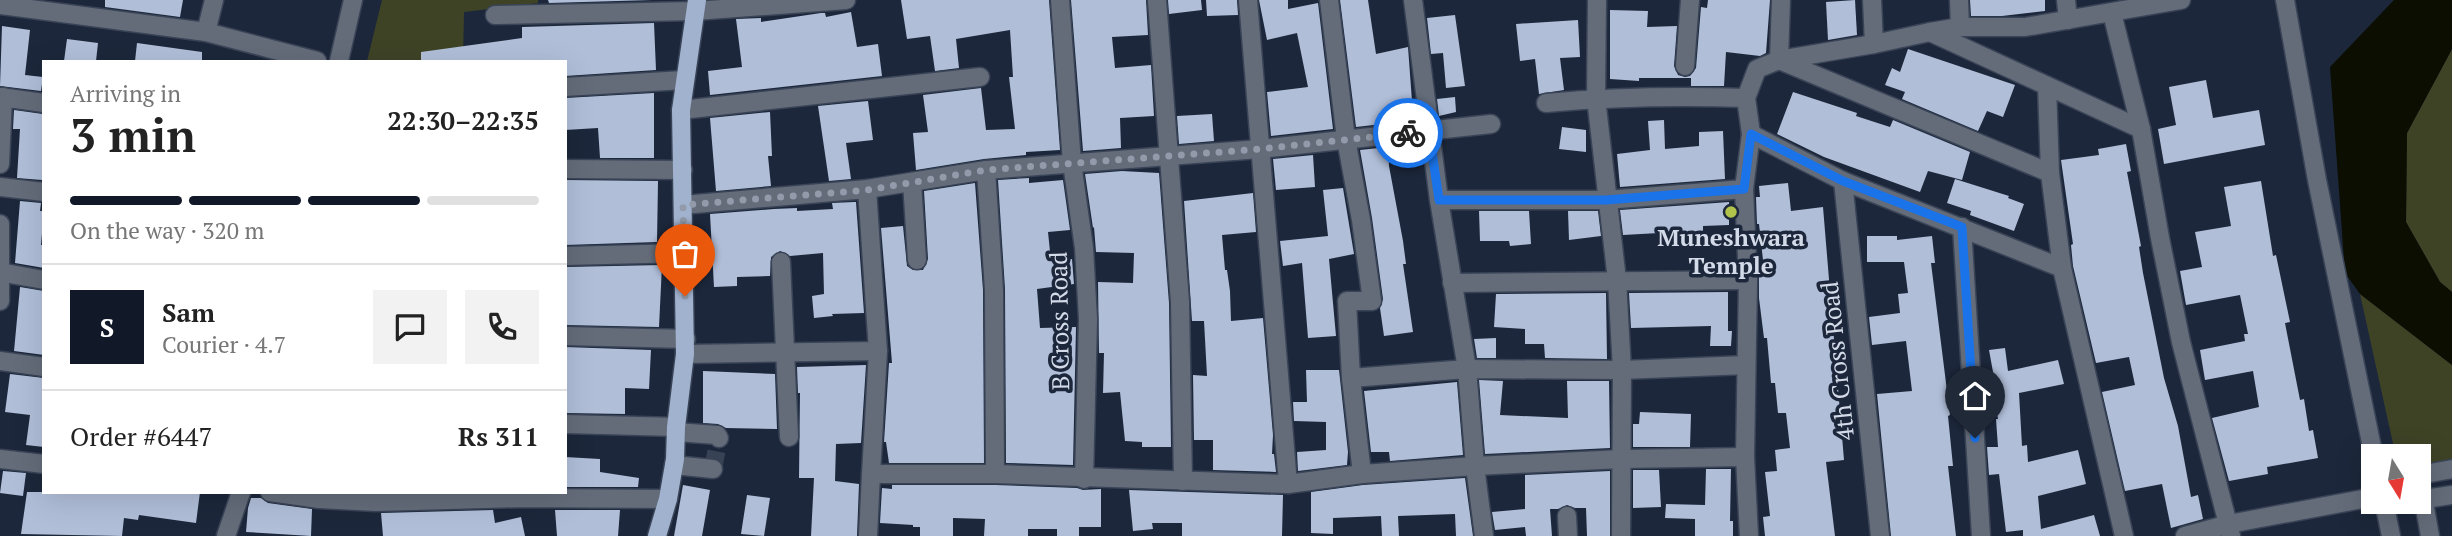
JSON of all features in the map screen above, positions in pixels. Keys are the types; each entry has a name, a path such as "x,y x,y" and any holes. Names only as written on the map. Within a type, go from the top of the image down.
{"main road":[{"path":"657,536 674,465 685,347 681,110 696,6"}],"street":[{"path":"206,32 214,0"},
{"path":"339,60 353,0"},
{"path":"495,15 846,0"},
{"name":"B Cross Road","path":"1060,0 1072,163 1084,248 1088,319 1084,479"},
{"path":"1157,0 1180,302 1183,481"},
{"path":"1248,0 1288,484"},
{"path":"1329,0 1346,139 1372,300 1348,301 1351,378 1362,474"},
{"path":"1413,0 1439,200 1467,369 1484,536"},
{"path":"1597,0 1596,98 1617,280 1622,370 1621,536"},
{"path":"1685,65 1690,0"},
{"path":"1779,60 1781,0"},
{"path":"1872,0 1874,44"},
{"path":"1959,0 1960,27"},
{"path":"2066,0 2068,20"},
{"path":"1749,536 1745,457 1748,280 1744,189 1751,134 1746,98 1757,69 1779,60 1960,27 2025,27 2181,0"},
{"path":"2285,0 2317,180 2371,444"},
{"path":"0,5 206,32 313,60"},
{"path":"2112,13 2141,129 2181,342 2230,530"},
{"path":"1930,32 2141,129"},
{"path":"1779,60 2050,173"},
{"path":"681,110 980,77"},
{"path":"567,87 684,80"},
{"path":"2046,86 2050,173 2062,268 2124,536"},
{"path":"0,164 2,97 42,103"},
{"path":"1546,103 1596,98 1746,98"},
{"path":"683,205 867,190 986,170 1260,149 1491,124"},
{"path":"1751,134 1843,181 2062,268"},
{"path":"567,169 683,170"},
{"path":"986,170 994,290 995,474"},
{"name":"4th Cross Road","path":"1843,181 1880,536"},
{"path":"912,182 917,260"},
{"path":"0,187 42,192"},
{"path":"1439,200 1606,200 1744,189"},
{"path":"867,190 878,351 868,536"},
{"path":"0,225 0,301"},
{"path":"1962,227 1981,536"},
{"path":"567,256 684,253"},
{"path":"781,262 789,437"},
{"path":"1,272 42,280"},
{"path":"1452,283 1748,280"},
{"path":"567,336 785,354 878,351"},
{"path":"0,361 42,367"},
{"path":"1351,378 1467,369 1622,370 1746,365"},
{"path":"567,424 676,429 717,435 719,438"},
{"path":"871,474 995,474 1288,484 1362,474 1475,467 1622,459 1745,457"},
{"path":"0,459 42,464"},
{"path":"674,465 713,469"},
{"path":"2431,473 2452,469"},
{"path":"226,536 240,494"},
{"path":"284,494 376,502 522,498 668,499"},
{"path":"2431,498 2452,495"},
{"path":"2185,536 2230,530 2361,500"},
{"path":"2386,514 2391,536"},
{"path":"2427,514 2430,536"},
{"path":"1567,516 1568,536"}],"green space":[{"path":"382,0 538,0 538,3 464,12 463,60 367,60"},
{"path":"2452,49 2452,292 2440,282 2406,222 2407,133"},
{"path":"2360,294 2452,365 2452,479 2431,483 2431,444 2393,444"}],"shaded area":[{"path":"2394,0 2452,0 2452,49 2407,133 2406,222 2440,282 2452,292 2452,365 2360,294 2345,273 2330,67"}],"building":[{"path":"105,0 183,0 180,17 105,7"},
{"path":"548,0 652,0 549,3"},
{"path":"901,0 1049,0 1060,150 1026,152 1026,155 916,170 913,133 928,132 923,95 981,88 986,130 1015,129 1009,77 1013,77 1010,30 956,39 959,68 935,71 930,36 907,39"},
{"path":"1071,0 1146,0 1148,35 1112,37 1115,68 1151,65 1154,116 1120,118 1121,148 1083,151"},
{"path":"1168,0 1201,0 1202,10 1169,14"},
{"path":"1206,0 1237,0 1238,15 1207,16"},
{"path":"1259,0 1288,0 1288,9 1318,3 1333,129 1271,136 1267,92 1308,87 1297,33 1267,40"},
{"path":"1340,0 1368,0 1376,54 1408,47 1412,101 1415,101 1417,120 1356,127"},
{"path":"1708,0 1770,0 1766,53 1760,56 1726,52 1724,86 1691,86 1691,78 1639,78 1639,81 1610,79 1610,10 1648,11 1647,27 1677,26 1674,66 1678,75 1685,77 1690,76 1696,68 1701,7 1707,8"},
{"path":"1855,0 1857,35 1828,40 1826,2"},
{"path":"1970,0 2045,0 2045,11 1971,16"},
{"path":"851,12 857,47 878,44 882,76 710,95 708,71 742,67 736,19 761,18 761,22 821,13 825,13 826,17"},
{"path":"1455,15 1465,86 1446,88 1443,53 1431,54 1427,18"},
{"path":"1578,20 1580,57 1560,58 1564,90 1539,94 1535,59 1520,61 1516,24"},
{"path":"654,23 656,70 567,76 567,60 421,60 421,52 522,38 522,27"},
{"path":"2,26 30,30 25,75 42,77 41,91 0,86"},
{"path":"67,39 98,43 96,60 64,60"},
{"path":"137,43 202,52 202,60 135,60"},
{"path":"1908,49 2015,85 2003,117 1987,111 1978,131 1902,99 1905,92 1885,85 1892,68 1900,72"},
{"path":"2206,80 2213,118 2259,110 2265,145 2164,164 2158,129 2176,125 2169,87"},
{"path":"1793,92 1890,127 1893,120 1970,152 1962,180 1928,171 1920,192 1824,157 1777,134"},
{"path":"654,93 654,158 600,158 598,128 567,130 567,98"},
{"path":"1455,97 1456,112 1439,116 1437,99"},
{"path":"868,101 873,140 846,143 851,179 829,181 818,106"},
{"path":"14,110 42,114 42,180 17,178 20,129 13,129"},
{"path":"770,112 772,156 768,156 771,186 716,191 710,118"},
{"path":"1212,114 1214,141 1179,144 1177,116"},
{"path":"1664,120 1665,149 1699,146 1699,132 1723,131 1725,179 1620,187 1617,154 1650,150 1648,121"},
{"path":"1562,127 1586,130 1586,152 1559,149"},
{"path":"2126,144 2131,171 2127,172 2141,246 2143,273 2164,378 2178,426 2191,497 2198,495 2203,519 2171,528 2162,484 2125,491 2102,392 2135,385 2129,357 2096,363 2073,266 2073,244 2061,160 2099,155 2098,149"},
{"path":"1388,147 1403,241 1406,264 1403,264 1413,332 1384,336 1380,308 1383,299 1360,150"},
{"path":"1313,155 1315,187 1276,190 1273,159"},
{"path":"1122,171 1159,173 1169,303 1171,447 1142,447 1142,442 1125,441 1120,392 1103,393 1104,353 1099,353 1098,282 1133,283 1134,253 1096,252 1085,174"},
{"path":"1029,178 1029,183 1063,180 1070,230 1048,232 1051,261 1072,259 1074,284 1037,289 1040,328 1076,327 1073,465 1006,463 1005,289 998,180"},
{"path":"1955,179 2009,196 2008,198 2024,204 2014,231 1970,215 1971,211 1947,203"},
{"path":"567,180 658,181 657,242 567,245"},
{"path":"2261,181 2273,256 2276,255 2290,322 2285,323 2300,400 2304,399 2309,431 2313,430 2318,458 2267,467 2268,474 2229,481 2212,418 2259,407 2253,371 2205,380 2200,350 2245,341 2244,334 2248,334 2240,295 2186,305 2180,271 2202,267 2195,232 2231,226 2224,187"},
{"path":"975,183 983,290 984,463 889,463 884,442 889,363 892,363 881,228 903,226 907,266 913,270 923,270 928,259 924,191"},
{"path":"1788,183 1791,211 1823,207 1844,460 1826,462 1835,536 1765,536 1763,517 1770,516 1765,472 1777,471 1775,450 1790,448 1786,413 1778,413 1775,383 1771,383 1767,338 1764,338 1759,270 1764,269 1756,197 1760,197 1759,186"},
{"path":"1343,188 1354,254 1329,259 1336,336 1308,338 1302,263 1283,266 1280,241 1328,236 1323,190"},
{"path":"1253,193 1256,232 1222,235 1230,291 1231,321 1263,318 1273,435 1272,454 1276,472 1213,470 1213,440 1194,440 1193,375 1207,376 1204,321 1192,321 1184,201"},
{"path":"20,201 41,203 42,268 15,263"},
{"path":"856,202 864,313 832,314 833,316 814,318 812,296 824,294 823,253 790,256 780,251 771,257 770,276 737,277 737,286 714,287 710,214 797,208 797,211 833,209 832,203"},
{"path":"1729,202 1729,225 1703,226 1703,233 1623,235 1620,210"},
{"path":"1479,211 1529,211 1531,244 1510,246 1509,241 1480,241"},
{"path":"1568,211 1598,211 1601,236 1569,240"},
{"path":"1867,236 1897,236 1897,240 1932,236 1935,263 1931,263 1950,415 1953,466 1948,466 1956,536 1891,536 1877,394 1912,391 1906,341 1872,345 1869,317 1900,313 1898,294 1908,293 1904,262 1867,262"},
{"path":"662,265 659,327 567,325 567,267"},
{"path":"20,287 42,291 42,355 14,351"},
{"path":"1728,292 1728,331 1732,331 1731,346 1710,346 1711,326 1631,328 1629,293"},
{"path":"1606,293 1607,359 1545,358 1544,344 1525,344 1525,329 1494,327 1496,294"},
{"path":"1496,338 1496,358 1477,358 1474,339"},
{"path":"567,347 651,350 649,389 625,388 625,414 567,413"},
{"path":"2005,348 2008,371 2058,360 2064,384 2019,393 2022,446 2027,445 2028,462 2078,450 2086,484 2038,496 2041,529 2094,515 2100,536 2023,536 2023,530 2006,532 1999,474 1989,475 1987,447 1998,447 1998,419 1989,350"},
{"path":"866,365 861,443 836,444 835,481 859,484 857,536 811,536 814,478 799,478 800,393 797,367"},
{"path":"1306,370 1339,370 1347,465 1298,471 1297,452 1326,450 1326,422 1294,421 1293,402 1307,402"},
{"path":"703,371 775,374 777,429 726,428 718,424 703,423"},
{"path":"10,374 42,378 42,447 26,445 30,415 5,412"},
{"path":"1479,380 1503,381 1500,415 1568,418 1567,381 1609,381 1610,448 1485,454"},
{"path":"1457,382 1463,455 1390,461 1389,452 1371,452 1364,391"},
{"path":"1640,412 1691,414 1690,447 1633,447 1633,424 1639,424"},
{"path":"567,457 600,459 600,472 639,478 638,487 567,487"},
{"path":"1706,469 1731,469 1730,521 1733,521 1733,536 1695,536 1695,519 1665,518 1666,504 1705,505"},
{"path":"1633,470 1659,470 1661,507 1633,508"},
{"path":"3,471 26,473 23,496 0,493"},
{"path":"1610,471 1610,536 1587,536 1586,508 1567,505 1550,509 1552,536 1526,536 1525,527 1495,530 1492,512 1525,509 1525,475"},
{"path":"1465,478 1473,536 1456,536 1455,514 1398,516 1399,536 1382,536 1381,516 1333,518 1333,534 1311,533 1311,492 1363,485"},
{"path":"683,485 710,490 702,536 674,536"},
{"path":"892,485 1101,489 1101,527 1079,527 1079,536 1057,536 1057,529 1028,529 1028,536 984,536 985,519 953,518 953,536 920,536 920,527 880,523 882,488 892,489"},
{"path":"1129,490 1283,495 1282,536 1182,536 1182,523 1152,523 1153,529 1133,531"},
{"path":"27,492 200,494 196,523 139,515 138,520 124,518 122,536 21,534"},
{"path":"747,495 770,498 764,536 741,534"},
{"path":"251,498 312,509 311,536 246,532"},
{"path":"493,510 495,523 521,517 525,536 383,536 381,513"},
{"path":"555,510 620,510 618,536 557,536"}],"tunnel":[{"path":"713,469 719,438"}],"way so far":[{"path":"685,296 683,205 867,190 986,170 1260,149 1408,133"}],"place":[{"name":"Muneshwara Temple","path":"1731,212"}],"route":[{"path":"1408,133 1429,131 1439,200 1606,200 1744,189 1751,134 1843,181 1962,227 1975,438"}]}
